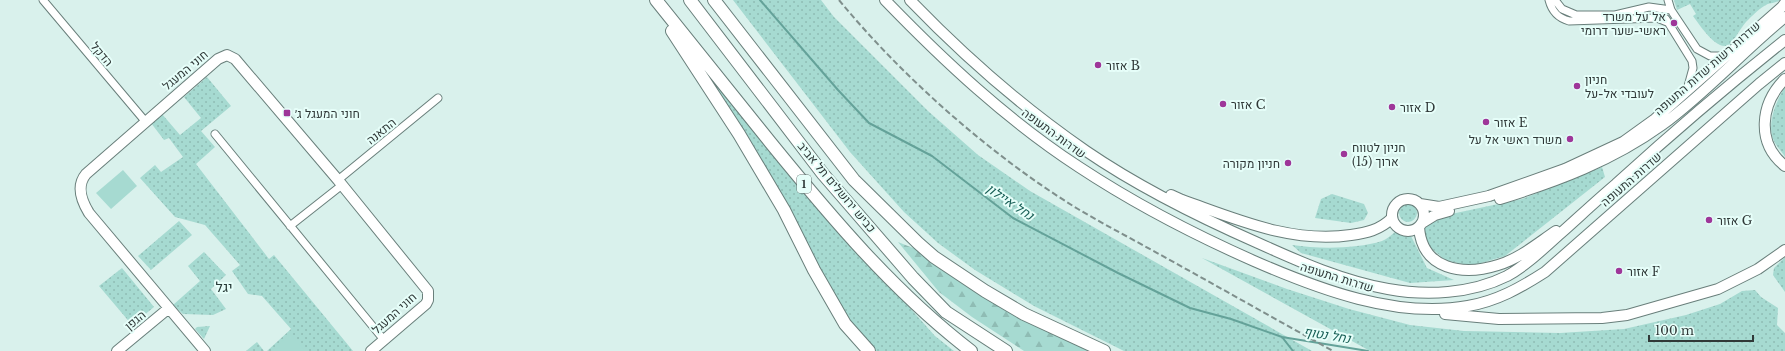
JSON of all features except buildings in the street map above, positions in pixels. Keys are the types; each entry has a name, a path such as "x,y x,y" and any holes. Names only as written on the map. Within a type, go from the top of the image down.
{"highway":[{"path":"652,0 742,140 784,210 814,270 842,318 870,351"},
{"name":"כביש ירושלים תל אביב","path":"656,0 813,195 861,249 903,293 934,322 971,351"},
{"name":"כביש ירושלים תל אביב","path":"690,0 823,174 913,278 946,312 1006,351"},
{"path":"714,0 854,180 918,243 945,265 992,295 1030,317 1104,351"}],"main road":[{"name":"שדרות התעופה","path":"885,0 926,42 971,84 1005,112 1077,166 1164,219 1286,275 1342,295 1384,304 1429,308 1452,308 1491,301 1514,291 1545,272 1759,84 1785,63"},
{"name":"שדרות התעופה","path":"910,0 938,29 1016,99 1075,143 1172,203 1314,268 1387,289 1411,292 1450,292 1486,284 1506,276 1542,250 1658,146 1785,40"},
{"name":"שדרות רשות שדות התעופה","path":"1420,204 1439,208 1489,196 1587,160 1623,142 1655,119 1782,7 1785,2"},
{"name":"שדרות רשות שדות התעופה","path":"1420,225 1435,214 1492,202 1590,168 1607,159 1661,125 1681,110 1785,17"},
{"name":"חוני המעגל","path":"205,351 89,213 83,203 80,193 81,181 86,174 145,121 223,56 230,56 235,59 340,182 428,291 428,300 426,304 371,351"},
{"path":"1782,163 1766,140 1764,129 1765,115 1770,100 1779,84 1785,79"},
{"path":"1107,164 1182,200 1253,225 1292,234 1330,237 1360,234 1378,229 1392,218"},
{"path":"1420,225 1409,231 1404,231 1396,226 1392,218 1393,208 1395,205 1402,199 1412,199 1420,204 1424,213 1420,225 1422,246 1432,259 1442,265 1454,268 1469,269 1499,265 1515,257 1580,216"},
{"path":"1384,304 1409,310 1499,319 1602,318 1627,315 1718,289 1758,269 1785,250"},
{"name":"הגפן","path":"117,351 169,308"}],"street":[{"name":"הדקל","path":"43,0 145,121"},
{"path":"1549,0 1555,14 1562,19 1576,22 1628,13 1649,7 1655,0 1702,53 1710,56 1720,56 1730,52"},
{"path":"1555,0 1562,10 1571,14 1597,18 1657,18 1667,22"},
{"path":"1668,0 1664,10 1667,22 1692,61 1693,68 1686,91"},
{"path":"1649,7 1664,10"},
{"path":"1649,18 1664,10"},
{"name":"התאנה","path":"290,226 438,98"},
{"path":"215,134 384,340"}],"green space":[{"path":"733,0 821,0 834,17 928,111 978,155 1030,191 1312,351 1124,351 1034,306 975,270 938,243 904,212 850,152"},
{"path":"1674,0 1780,0 1768,4 1757,11 1741,28 1730,44 1725,46 1715,42 1704,31 1693,16 1696,14 1690,4 1677,10"},
{"path":"695,56 841,231 935,336 954,351 876,351 849,321"},
{"path":"207,77 231,106 201,131 215,147 196,164 269,259 274,255 353,351 267,351 291,329 262,296 248,294 232,271 240,265 205,225 175,217 140,178 155,165 161,172 183,157 169,138 164,140 151,123 162,114 180,135 201,118 184,97"},
{"path":"1785,87 1785,157 1774,141 1771,128 1775,106"},
{"path":"1602,167 1605,177 1505,256 1471,266 1445,260 1430,247 1423,231 1429,222 1437,217 1522,199"},
{"path":"123,170 137,186 111,209 96,193"},
{"path":"1332,194 1364,204 1368,213 1364,220 1351,223 1315,218 1321,199"},
{"path":"1404,204 1412,204 1417,209 1415,220 1412,222 1404,222 1399,217 1399,209"},
{"path":"179,221 192,235 151,270 138,256"},
{"path":"1395,232 1403,236 1411,236 1427,268 1454,280 1410,283 1301,253 1292,245 1325,248 1361,246 1382,241"},
{"path":"898,242 918,250 1091,351 1024,351 972,317 939,292"},
{"path":"204,252 226,275 211,289 226,309 213,315 183,314 173,305 200,281 188,266"},
{"path":"1785,257 1785,292 1773,275 1774,268"},
{"path":"1202,258 1287,289 1349,309 1410,325 1464,331 1560,333 1624,329 1686,315 1720,304 1742,291 1755,290 1761,297 1778,308 1777,325 1785,333 1785,351 1370,351"},
{"path":"122,268 154,307 132,325 99,286"},
{"path":"210,326 204,339 195,329 197,327"},
{"path":"290,334 305,351 271,351"},
{"path":"257,342 264,351 246,351"}],"waterway":[{"name":"נחל איילון","path":"760,0 838,90 869,123 932,156 1013,218 1118,273 1190,308 1231,319 1282,337 1293,351"},
{"name":"נחל נטוף","path":"1282,337 1368,351"}],"railway":[{"path":"839,0 864,29 920,87 982,141 1046,188 1098,221 1333,351"}],"place":[{"name":"אל על משרד ראשי-שער דרומי","path":"1674,23"},
{"name":"אזור B","path":"1098,65"},
{"name":"חניון לעובדי אל-על","path":"1577,86"},
{"name":"אזור C","path":"1223,104"},
{"name":"אזור D","path":"1392,107"},
{"name":"חוני המעגל ג׳","path":"287,113"},
{"name":"אזור E","path":"1486,122"},
{"name":"משרד ראשי אל על","path":"1570,139"},
{"name":"חניון לטווח ארוך (15)","path":"1344,154"},
{"name":"חניון מקורה","path":"1288,163"},
{"name":"אזור G","path":"1709,220"},
{"name":"אזור F","path":"1619,271"}],"district":[{"name":"יגל","path":"224,287"}]}
